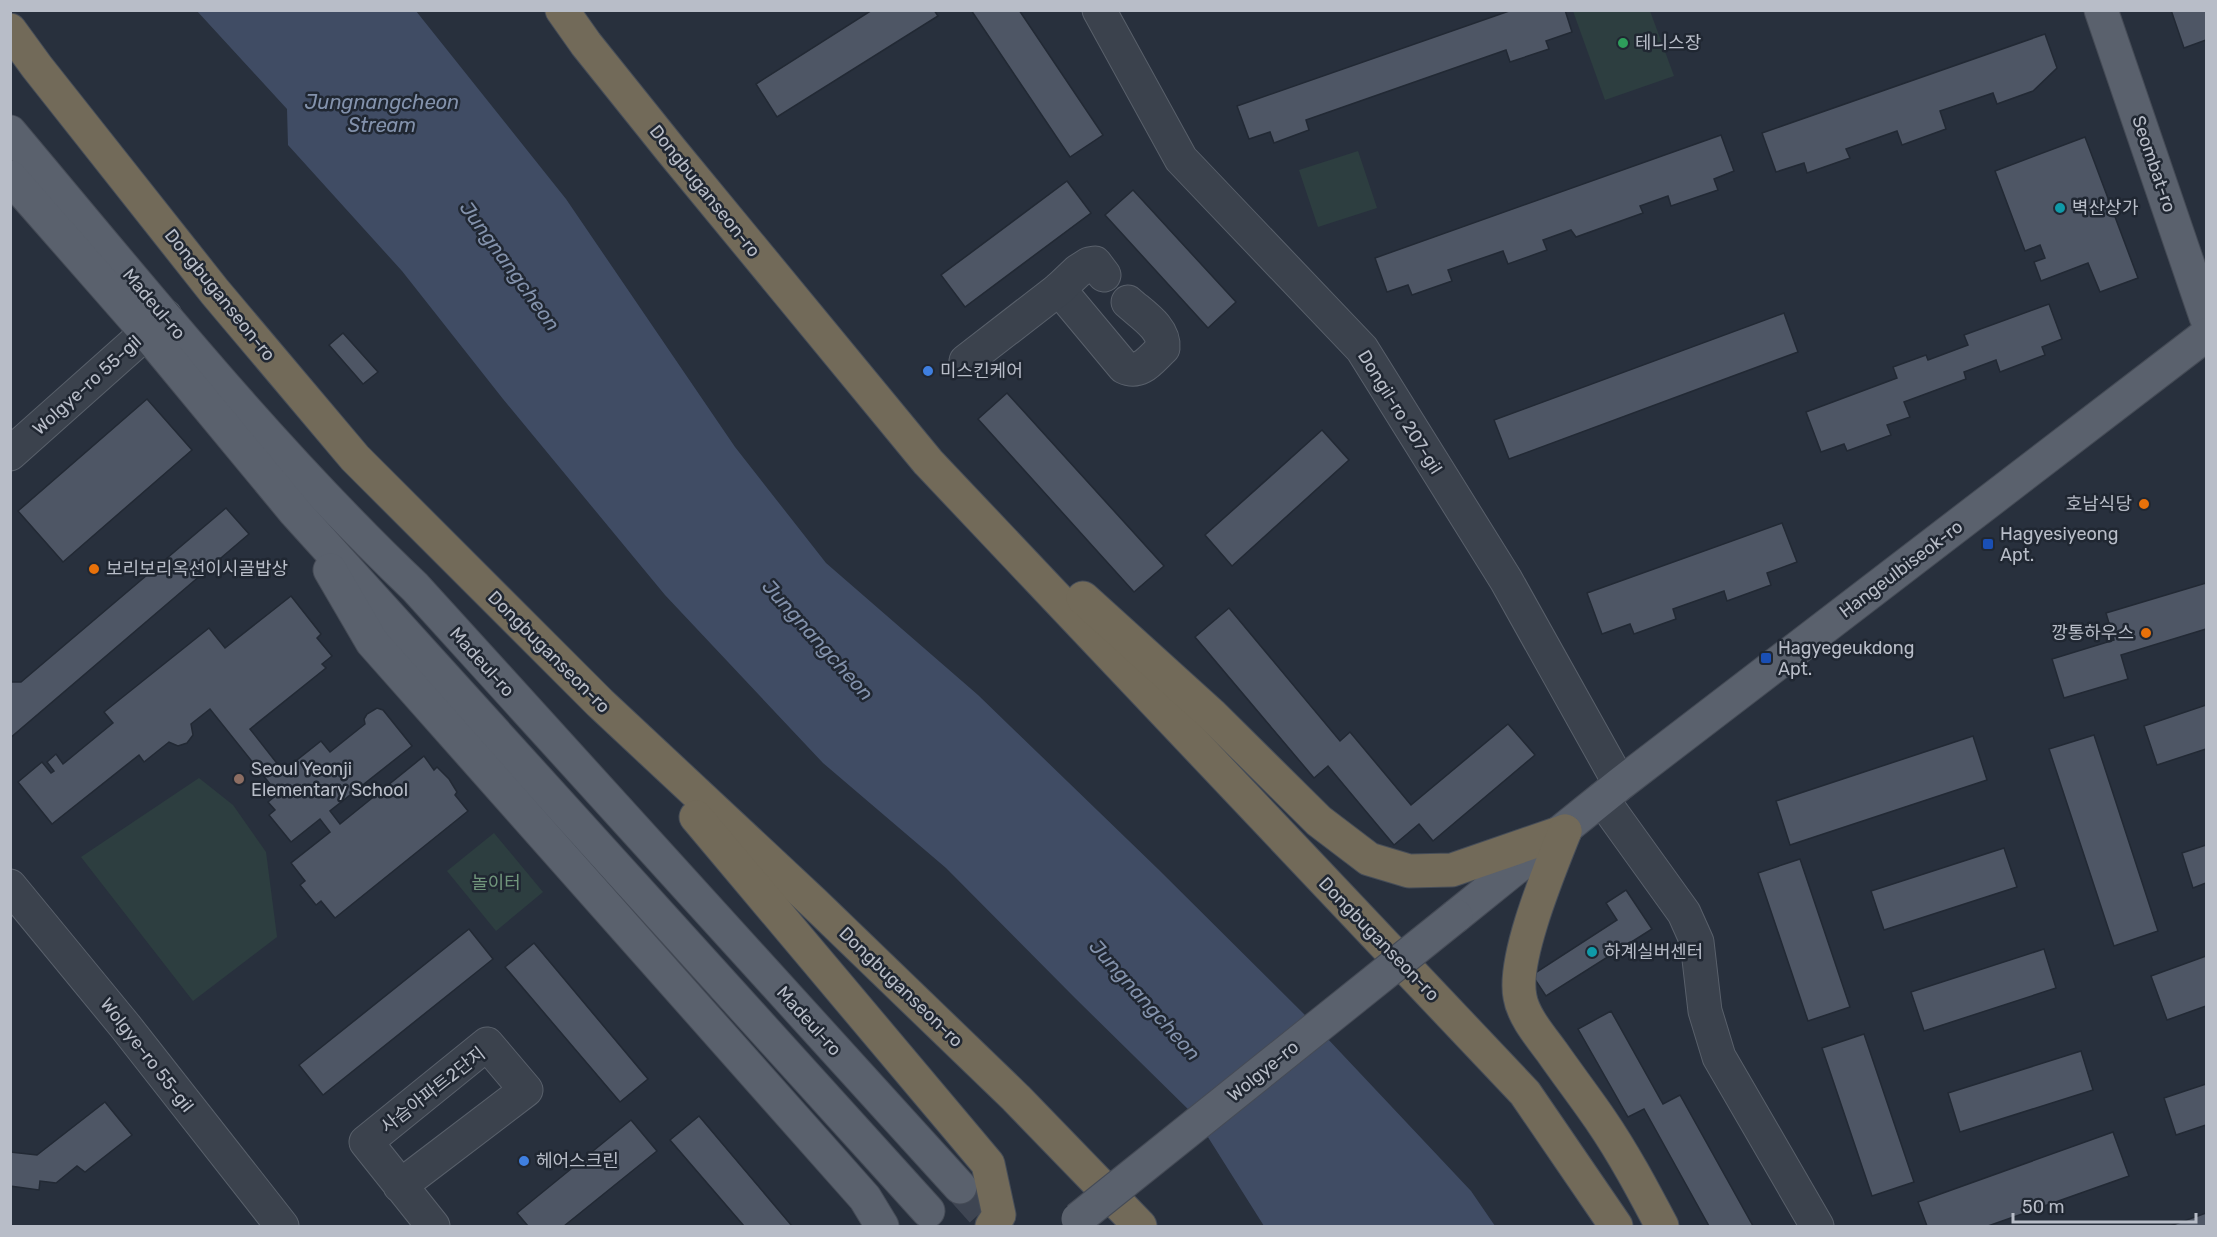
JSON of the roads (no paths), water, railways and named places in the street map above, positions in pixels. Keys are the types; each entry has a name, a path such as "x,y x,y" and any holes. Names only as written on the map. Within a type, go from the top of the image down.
{"highway":[{"name":"Dongbuganseon-ro","path":"562,10 586,44 671,150 928,462 1525,1093 1616,1227"},
{"name":"Dongbuganseon-ro","path":"10,30 215,292 355,458 600,703 814,903 1031,1113 1140,1227"},
{"path":"928,462 1007,522 1094,608 1212,716 1319,821 1369,859 1409,871 1452,870 1565,831"},
{"path":"600,703 987,1164 999,1215 992,1227"},
{"path":"1565,831 1539,897 1527,940 1520,971 1520,998 1533,1027 1601,1120 1631,1168 1662,1227"},
{"path":"814,903 849,955 1029,1137 1112,1227"}],"main road":[{"name":"Seombat-ro","path":"2101,10 2206,317"},
{"name":"Madeul-ro","path":"10,132 295,512 928,1211"},
{"name":"Madeul-ro","path":"10,177 353,528 415,587 960,1187"},
{"name":"Hangeulbiseok-ro","path":"1456,916 1611,792 2206,335"},
{"path":"295,512 372,642 865,1198 882,1227"},
{"name":"Wolgye-ro","path":"1073,1223 1456,916"}],"street":[{"name":"Dongil-ro 207-gil","path":"1099,10 1182,159 1362,349 1506,580 1611,792 1684,913 1697,942 1705,1011 1719,1057 1817,1227"},
{"path":"966,361 1059,289 1078,271 1095,263 1104,275"},
{"path":"1059,289 1124,367 1132,371 1141,369 1163,348 1163,341 1161,333 1128,302"},
{"name":"Wolgye-ro 55-gil","path":"10,454 155,324"},
{"name":"Wolgye-ro 55-gil","path":"10,886 125,1026 282,1227"},
{"name":"사슴아파트2단지","path":"400,1186 526,1090 487,1044 366,1143 400,1186 433,1227"}],"water":[{"name":"Jungnangcheon Stream","path":"197,11 416,11 566,199 735,447 826,563 978,695 1158,869 1310,1020 1471,1191 1495,1226 1264,1226 1194,1115 946,868 823,763 665,595 503,399 402,271 288,145 287,109"}],"tunnel":[{"path":"960,1187 995,1226"}],"place":[{"name":"테니스장","path":"1623,43"},
{"name":"벽산상가","path":"2060,208"},
{"name":"미스킨케어","path":"928,371"},
{"name":"호남식당","path":"2144,504"},
{"name":"Hagyesiyeong Apt.","path":"1988,544"},
{"name":"보리보리옥선이시골밥상","path":"94,569"},
{"name":"깡통하우스","path":"2146,633"},
{"name":"Hagyegeukdong Apt.","path":"1766,658"},
{"name":"Seoul Yeonji Elementary School","path":"239,779"},
{"name":"하계실버센터","path":"1592,952"},
{"name":"헤어스크린","path":"524,1161"}],"water label":[{"name":"Jungnangcheon","path":"510,266"},
{"name":"Jungnangcheon","path":"818,640"},
{"name":"Jungnangcheon","path":"1145,1000"}],"park label":[{"name":"놀이터","path":"496,883"}]}
